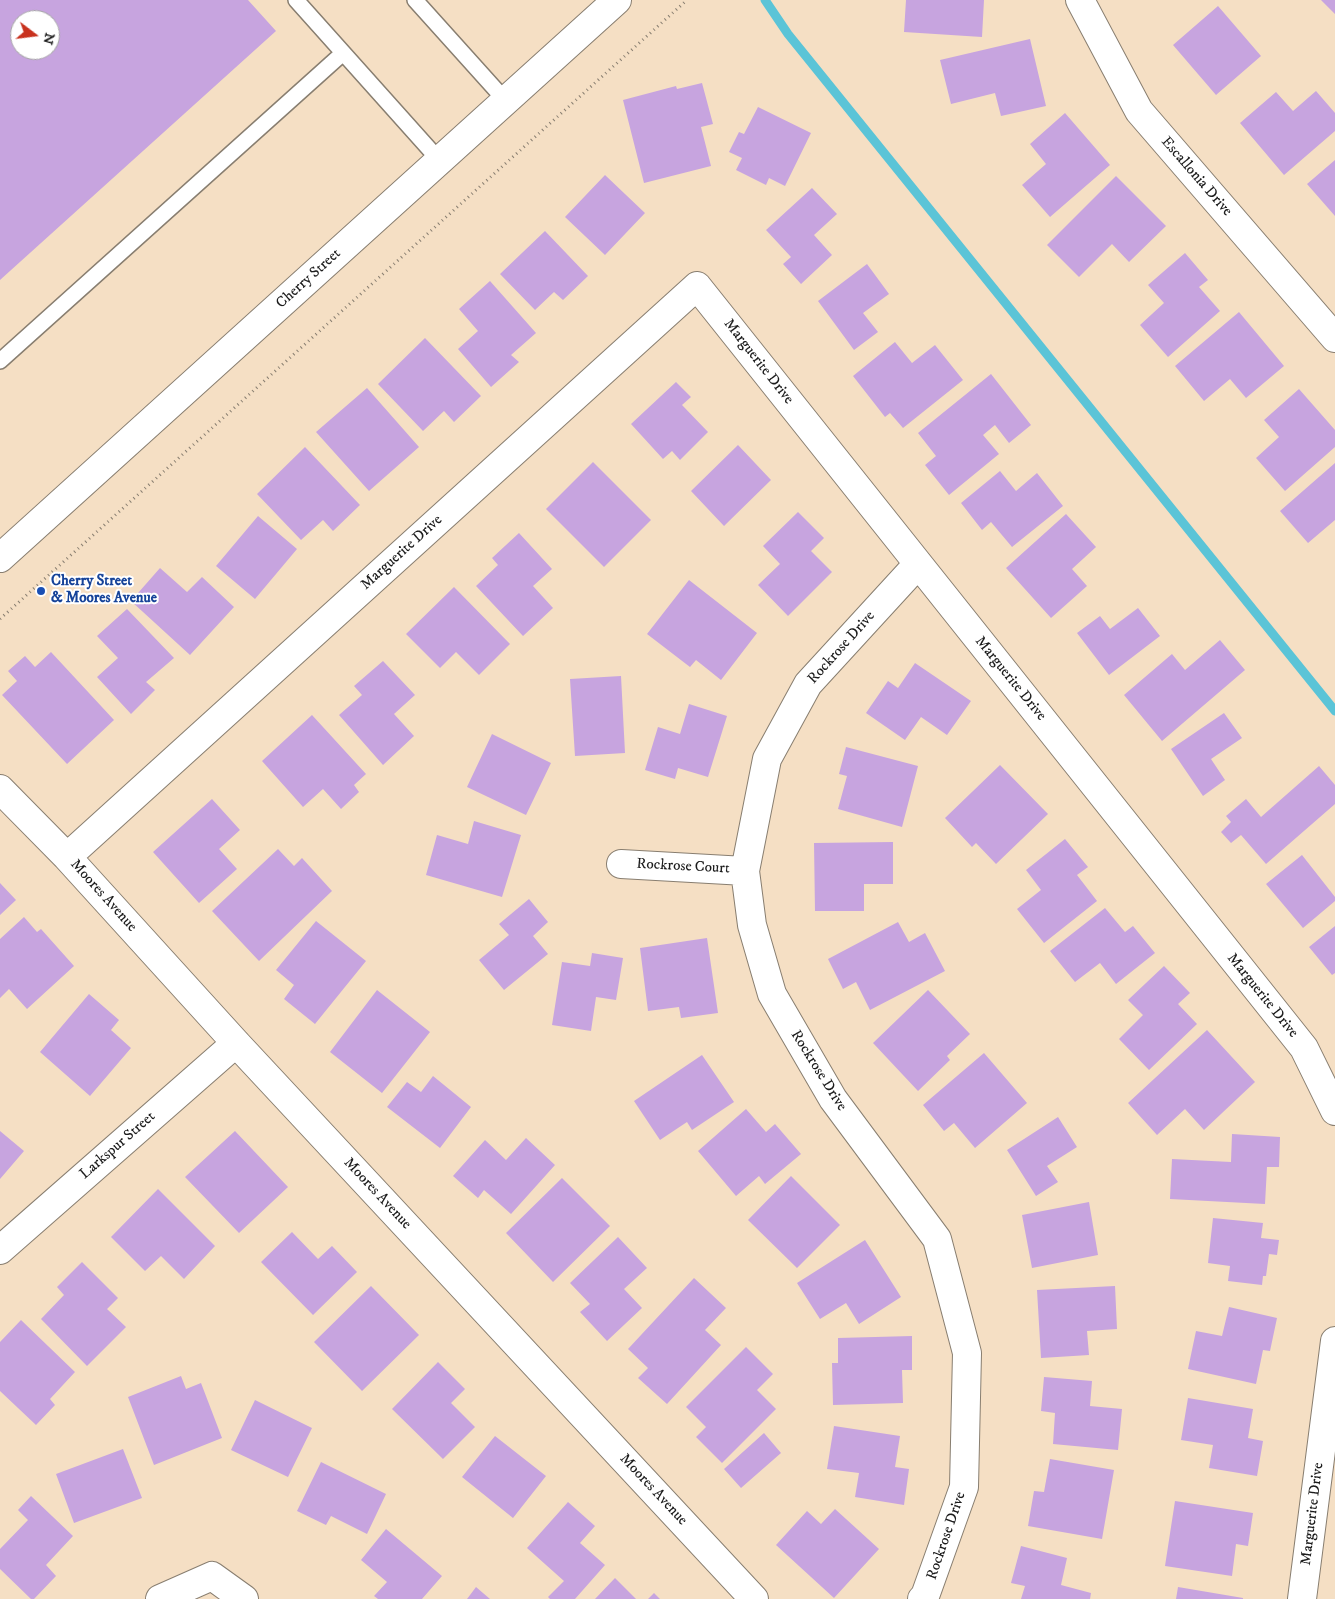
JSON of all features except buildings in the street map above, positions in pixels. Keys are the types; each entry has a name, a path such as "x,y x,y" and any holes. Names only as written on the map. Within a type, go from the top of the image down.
{"street":[{"name":"Cherry Street","path":"0,558 617,0"},
{"name":"Escallonia Drive","path":"1080,0 1139,111 1335,338"},
{"name":"Marguerite Drive","path":"67,857 697,286 1304,1048 1335,1111"},
{"name":"Rockrose Drive","path":"918,564 808,684 767,759 745,871 752,925 772,994 833,1099 937,1239 967,1354 964,1487 926,1596 922,1599"},
{"name":"Moores Avenue","path":"0,789 67,857 236,1043 754,1599"},
{"name":"Rockrose Court","path":"621,864 745,871"},
{"name":"Larkspur Street","path":"0,1250 236,1043"},
{"name":"Marguerite Drive","path":"1302,1599 1335,1341"},
{"path":"160,1599 212,1576 244,1599"}],"lane":[{"path":"296,0 440,161"},
{"path":"415,0 505,100"},
{"path":"0,362 343,53"}],"path":[{"path":"0,619 687,0"}],"waterway":[{"path":"765,0 788,34 1335,711"}],"place":[{"name":"Cherry Street & Moores Avenue","path":"41,591"}]}
